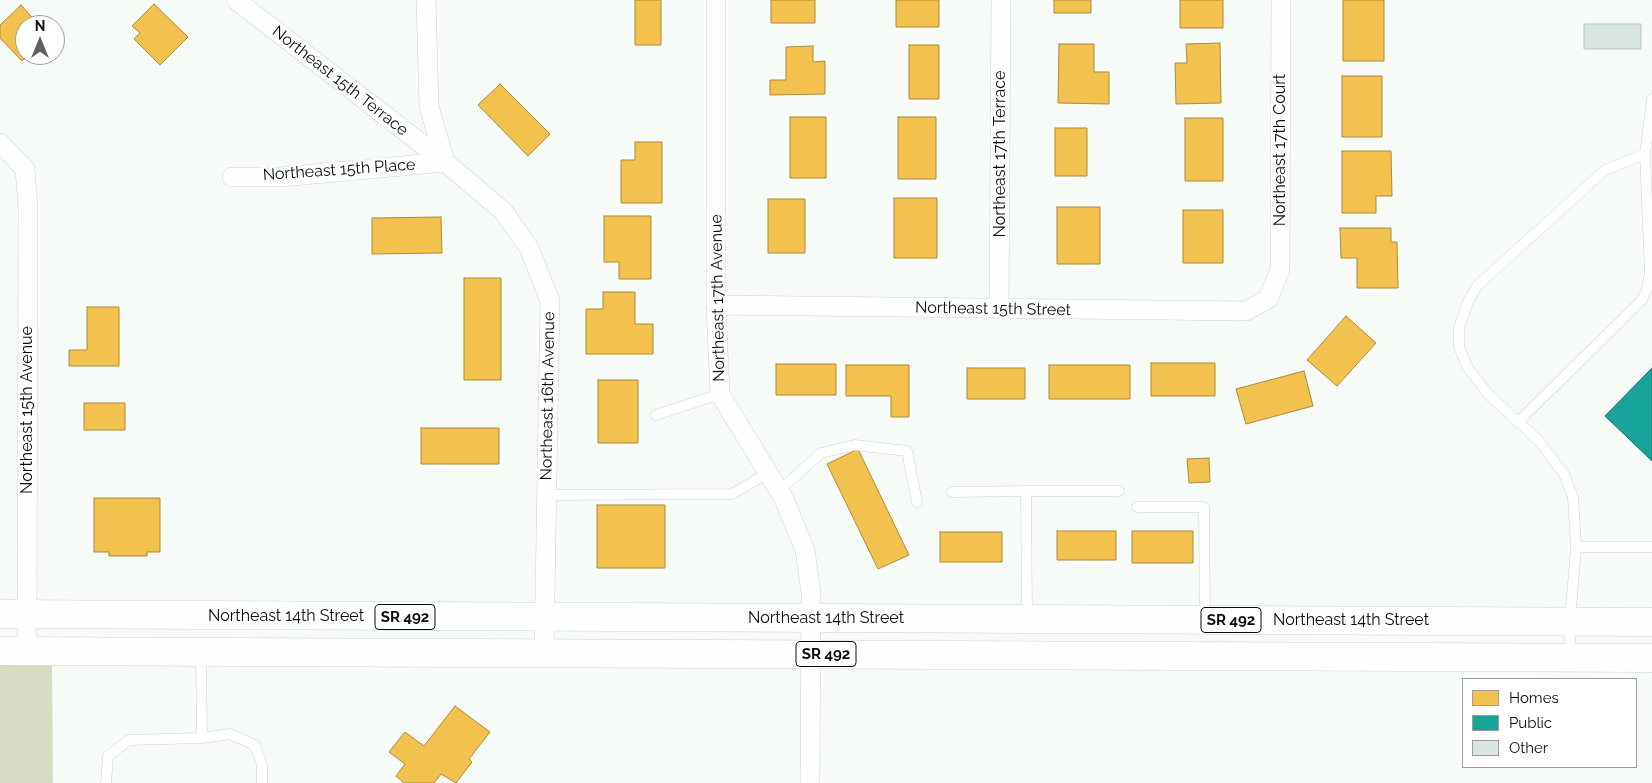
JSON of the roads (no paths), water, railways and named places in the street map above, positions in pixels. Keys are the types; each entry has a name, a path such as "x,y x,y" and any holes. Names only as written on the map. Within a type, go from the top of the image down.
{"main road":[{"name":"Northeast 14th Street","path":"0,614 1652,622"},
{"name":"SR 492","path":"0,651 1652,658"}],"street":[{"name":"Northeast 15th Terrace","path":"236,0 445,162"},
{"path":"426,0 429,106 445,162"},
{"name":"Northeast 17th Avenue","path":"716,0 716,306 720,394 779,491 805,550 809,576 811,618 810,783"},
{"name":"Northeast 17th Terrace","path":"999,309 1001,0"},
{"name":"Northeast 17th Court","path":"1268,299 1280,270 1281,0"},
{"name":"Northeast 15th Avenue","path":"0,143 24,169 28,209 27,651"},
{"name":"Northeast 15th Place","path":"232,177 281,177 445,162"},
{"name":"Northeast 16th Avenue","path":"445,162 504,212 530,248 550,301 544,653"},
{"name":"Northeast 15th Street","path":"716,306 1246,311 1268,299"}],"lane":[{"path":"1518,422 1642,300 1647,289 1650,272 1645,154 1652,99"},
{"path":"1570,657 1570,622 1576,547 1573,497 1564,474 1538,440 1487,393 1468,368 1459,347 1459,328 1468,302 1477,286 1605,170 1645,154"},
{"path":"656,415 720,394"},
{"path":"779,491 821,453 855,445 906,451 917,502"},
{"path":"546,495 732,494 768,473"},
{"path":"1026,491 1028,619"},
{"path":"952,492 1119,491"},
{"path":"1137,507 1204,507 1205,620"},
{"path":"1576,547 1652,547"},
{"path":"201,652 202,738"},
{"path":"106,783 108,756 129,740 202,738 230,734 255,745 262,765 262,783"}]}
